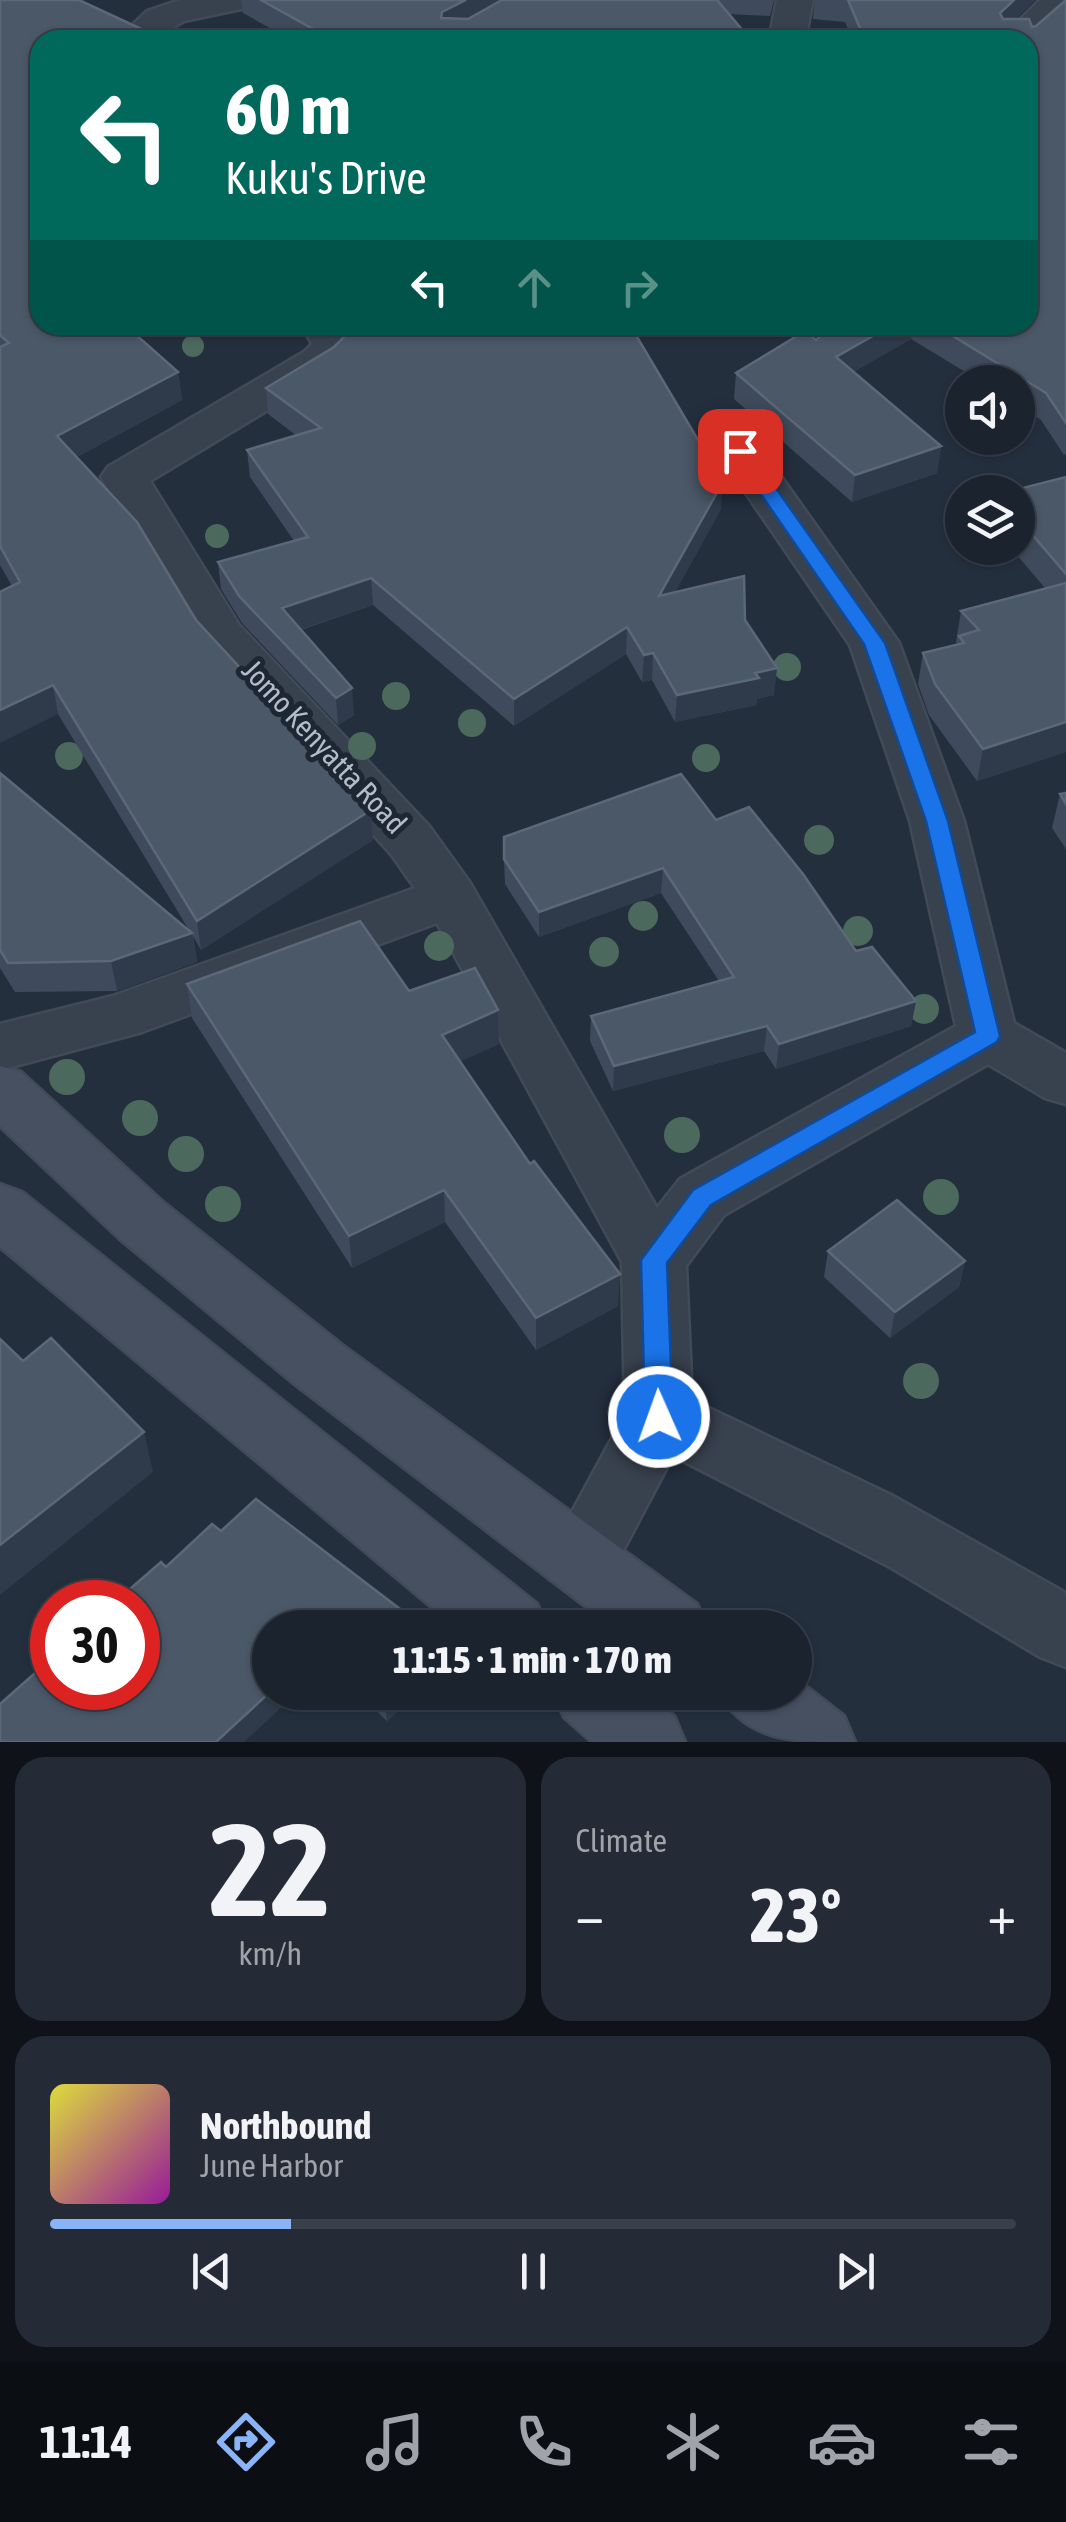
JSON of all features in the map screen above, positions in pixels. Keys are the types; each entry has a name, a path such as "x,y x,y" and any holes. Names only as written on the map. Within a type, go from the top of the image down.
{"main road":[{"path":"0,1089 142,1222 318,1364 649,1610"},
{"path":"0,1210 490,1610"},
{"path":"611,1710 648,1742"},
{"path":"778,1710 818,1742"}],"street":[{"path":"146,30 168,14 233,0"},
{"path":"790,30 795,0"},
{"path":"1028,30 1061,0"},
{"path":"1038,48 1066,47"},
{"name":"Jomo Kenyatta Road","path":"330,335 336,346 320,361 124,478 221,636 410,840 450,897 654,1260"},
{"path":"740,451 874,643 937,821 988,1036 1066,1080"},
{"path":"0,1047 121,1016 450,897"},
{"path":"582,1558 659,1417 654,1260 702,1197 988,1036"},
{"path":"659,1417 837,1500 1002,1592 1066,1633"}],"building":[{"path":"0,0 79,0 144,30 30,30 30,335 136,335 178,372 57,436 137,522 196,620 371,810 197,921 53,685 0,710 0,592 20,582 0,546 0,347 9,343 0,335"},
{"path":"261,0 466,0 442,12 441,18 468,19 502,0 717,0 742,30 315,30"},
{"path":"848,0 1014,0 1000,13 1003,19 1029,19 1032,27 1066,0 1066,423 1046,393 1035,386 1035,365 1000,365 951,335 1038,335 1038,30 861,30"},
{"path":"346,335 636,335 723,482 659,596 744,576 745,620 777,668 755,673 759,678 677,695 653,653 644,655 627,627 514,699 371,578 282,608 352,688 336,698 239,596 218,562 308,537 247,450 321,428 266,388 334,347"},
{"path":"798,335 810,335 816,340 822,335 874,335 836,357 941,446 855,475 736,373"},
{"path":"1066,477 1066,574 1035,538 1035,485"},
{"path":"1066,583 1066,722 983,749 935,684 923,653 964,643 959,636 979,630 961,611"},
{"path":"0,773 192,933 111,961 8,963 0,950"},
{"path":"681,774 716,820 749,807 803,874 856,951 872,947 916,1001 779,1044 767,1026 614,1066 591,1016 734,977 663,868 539,912 504,859 504,837"},
{"path":"360,921 409,991 475,968 498,1010 442,1035 530,1164 534,1161 620,1274 536,1318 444,1190 349,1236 187,984"},
{"path":"897,1200 965,1261 895,1312 828,1251"},
{"path":"51,1338 144,1432 0,1545 0,1339 23,1361"},
{"path":"256,1499 401,1610 252,1610 252,1709 216,1742 0,1742 0,1704 30,1677 30,1710 160,1710 160,1580 140,1580 161,1562 166,1567 212,1524 221,1531"}],"route":[{"path":"659,1417 654,1260 702,1197 988,1036 937,821 874,643 740,451"}]}
